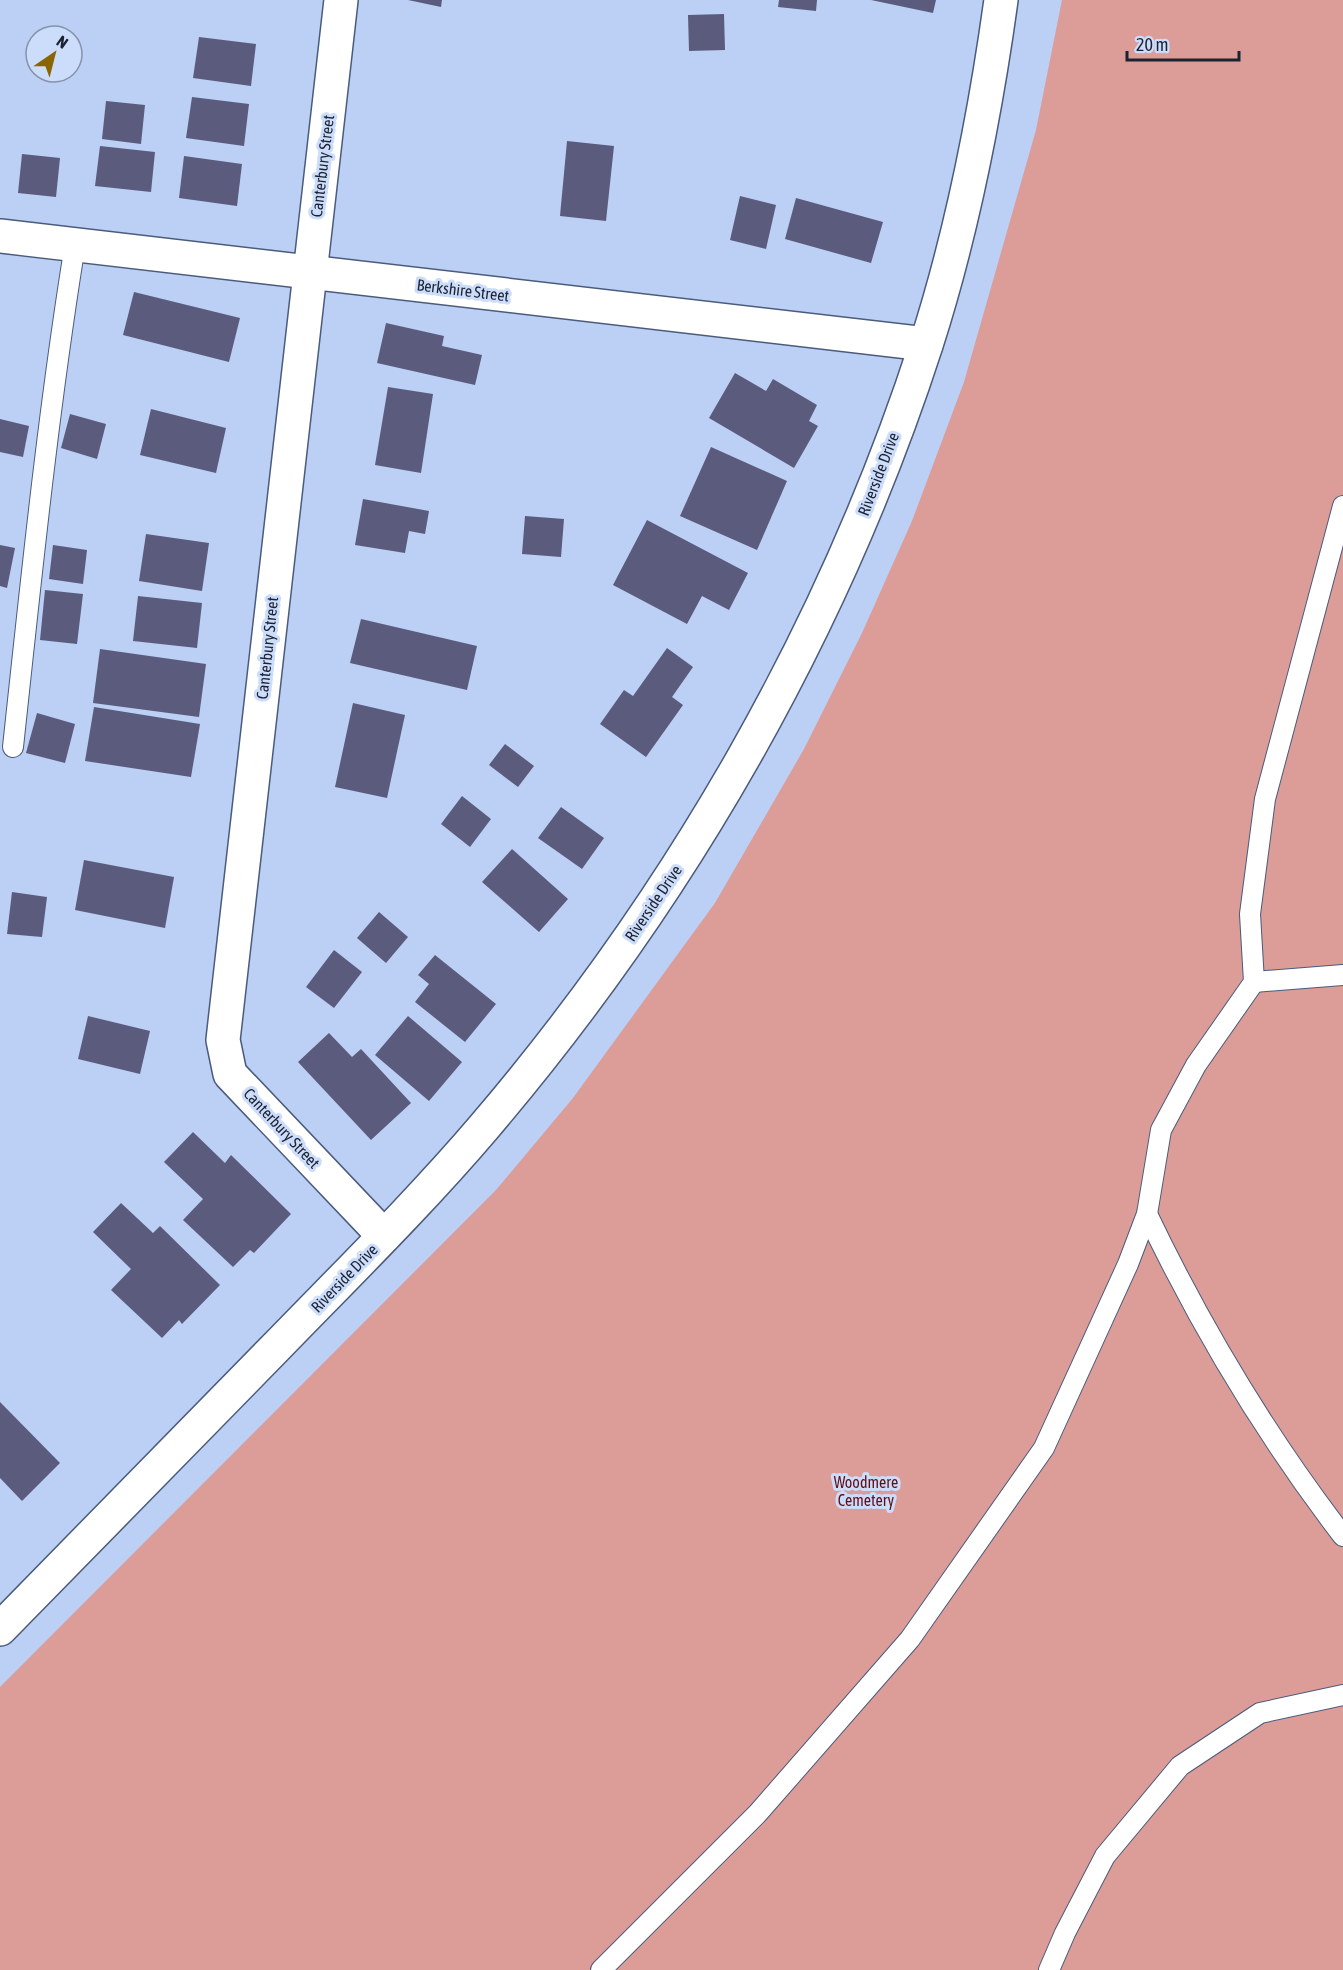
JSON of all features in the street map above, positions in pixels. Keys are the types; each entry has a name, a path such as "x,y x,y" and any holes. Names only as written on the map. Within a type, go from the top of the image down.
{"street":[{"name":"Canterbury Street","path":"341,0 223,1040 230,1074 384,1236"},
{"name":"Riverside Drive","path":"0,1629 384,1236 483,1128 566,1026 649,911 718,803 780,692 834,584 880,475 926,344 953,250 979,135 1001,0"},
{"name":"Berkshire Street","path":"0,236 926,344"}],"lane":[{"path":"13,747 43,472 75,245"},
{"path":"600,1970 758,1814 910,1639 1044,1448 1128,1264 1147,1214 1161,1130 1196,1065 1254,982 1250,914 1265,799 1343,506"},
{"path":"1254,982 1343,975"},
{"path":"1147,1214 1221,1354 1300,1480 1343,1536"},
{"path":"1049,1970 1065,1933 1105,1856 1180,1766 1260,1713 1343,1695"}],"green space":[{"name":"Woodmere Cemetery","path":"1062,0 1343,0 1343,1970 0,1970 0,1687 496,1190 573,1098 715,903 804,749 862,633 912,521 964,382 1036,130"}],"building":[{"path":"408,0 442,0 441,7"},
{"path":"779,0 817,0 816,11 778,7"},
{"path":"871,0 936,0 933,13"},
{"path":"724,14 725,50 689,51 688,15"},
{"path":"199,37 256,44 251,86 193,78"},
{"path":"192,97 249,104 244,146 186,138"},
{"path":"106,101 145,105 141,144 102,139"},
{"path":"567,141 614,146 606,221 560,216"},
{"path":"100,146 155,152 151,192 95,186"},
{"path":"22,154 60,158 56,197 18,193"},
{"path":"184,156 242,164 237,206 179,198"},
{"path":"740,196 776,205 766,249 730,240"},
{"path":"796,198 883,222 871,263 785,239"},
{"path":"134,292 240,318 229,362 123,335"},
{"path":"386,323 444,336 442,346 482,355 475,385 377,363"},
{"path":"735,373 766,391 773,379 817,405 809,421 818,426 794,468 709,418"},
{"path":"388,387 433,394 421,473 375,465"},
{"path":"151,409 226,428 216,473 140,455"},
{"path":"70,414 106,424 97,459 61,448"},
{"path":"0,419 29,426 23,457 0,452"},
{"path":"711,447 787,481 757,550 680,516"},
{"path":"363,499 429,511 425,534 409,531 405,553 355,545"},
{"path":"525,516 564,519 561,557 522,554"},
{"path":"647,520 748,573 729,610 702,596 687,624 613,585"},
{"path":"146,534 209,543 202,591 139,581"},
{"path":"0,545 15,548 7,588 0,586"},
{"path":"53,545 87,550 83,584 49,579"},
{"path":"45,590 83,594 77,644 40,640"},
{"path":"138,596 202,603 197,648 133,641"},
{"path":"361,619 477,646 467,690 350,663"},
{"path":"667,648 693,667 672,697 683,705 646,757 600,724 624,690 633,696"},
{"path":"100,649 206,664 199,717 93,703"},
{"path":"353,703 405,715 387,798 335,787"},
{"path":"94,707 200,724 191,777 85,761"},
{"path":"37,713 75,724 65,763 26,753"},
{"path":"505,744 534,766 518,787 489,765"},
{"path":"462,796 491,819 470,847 441,824"},
{"path":"561,807 604,838 582,869 538,838"},
{"path":"512,849 568,899 539,932 482,882"},
{"path":"84,860 174,877 165,928 75,910"},
{"path":"12,892 47,897 42,937 7,934"},
{"path":"379,912 408,937 386,963 357,938"},
{"path":"334,950 362,972 334,1008 306,987"},
{"path":"435,955 496,1004 465,1042 415,1002 429,984 418,975"},
{"path":"88,1016 150,1031 140,1074 78,1059"},
{"path":"408,1016 462,1062 429,1101 375,1055"},
{"path":"329,1033 352,1057 361,1049 411,1103 371,1140 298,1062"},
{"path":"193,1132 225,1163 231,1155 291,1214 254,1253 250,1250 233,1267 183,1220 203,1199 164,1162"},
{"path":"121,1203 153,1233 160,1226 220,1285 182,1324 179,1320 162,1338 111,1290 131,1269 93,1232"},
{"path":"0,1402 60,1463 22,1501 0,1478"}]}
